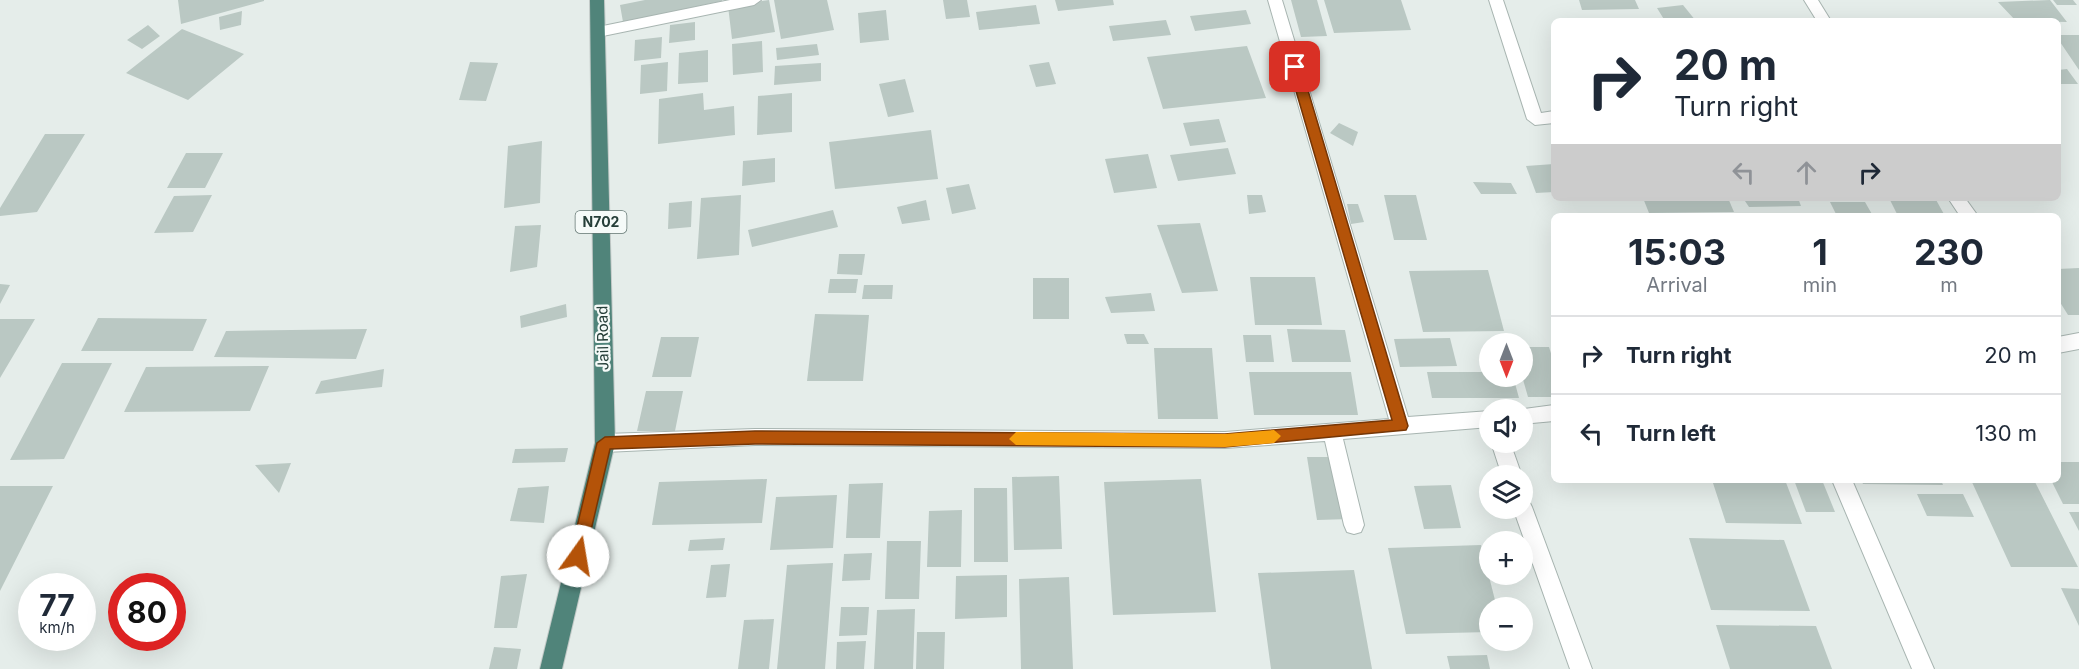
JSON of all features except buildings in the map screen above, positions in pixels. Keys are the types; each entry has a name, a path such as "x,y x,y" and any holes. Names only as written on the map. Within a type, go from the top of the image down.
{"highway":[{"name":"Jail Road","path":"551,669 605,443 597,0"}],"street":[{"path":"598,32 754,0"},
{"path":"1275,0 1401,426"},
{"path":"1496,0 1535,119 1551,117"},
{"path":"1811,0 1822,18"},
{"path":"1958,201 1968,213"},
{"path":"1533,415 1551,413"},
{"path":"605,443 755,437 1225,440 1479,420"},
{"path":"1332,431 1354,525"},
{"path":"1843,483 1923,669"},
{"path":"1526,519 1581,669"}],"slow traffic":[{"path":"1016,439 1225,440 1274,436"}],"route":[{"path":"578,556 605,443 755,437 1225,440 1401,426 1295,67"}]}
